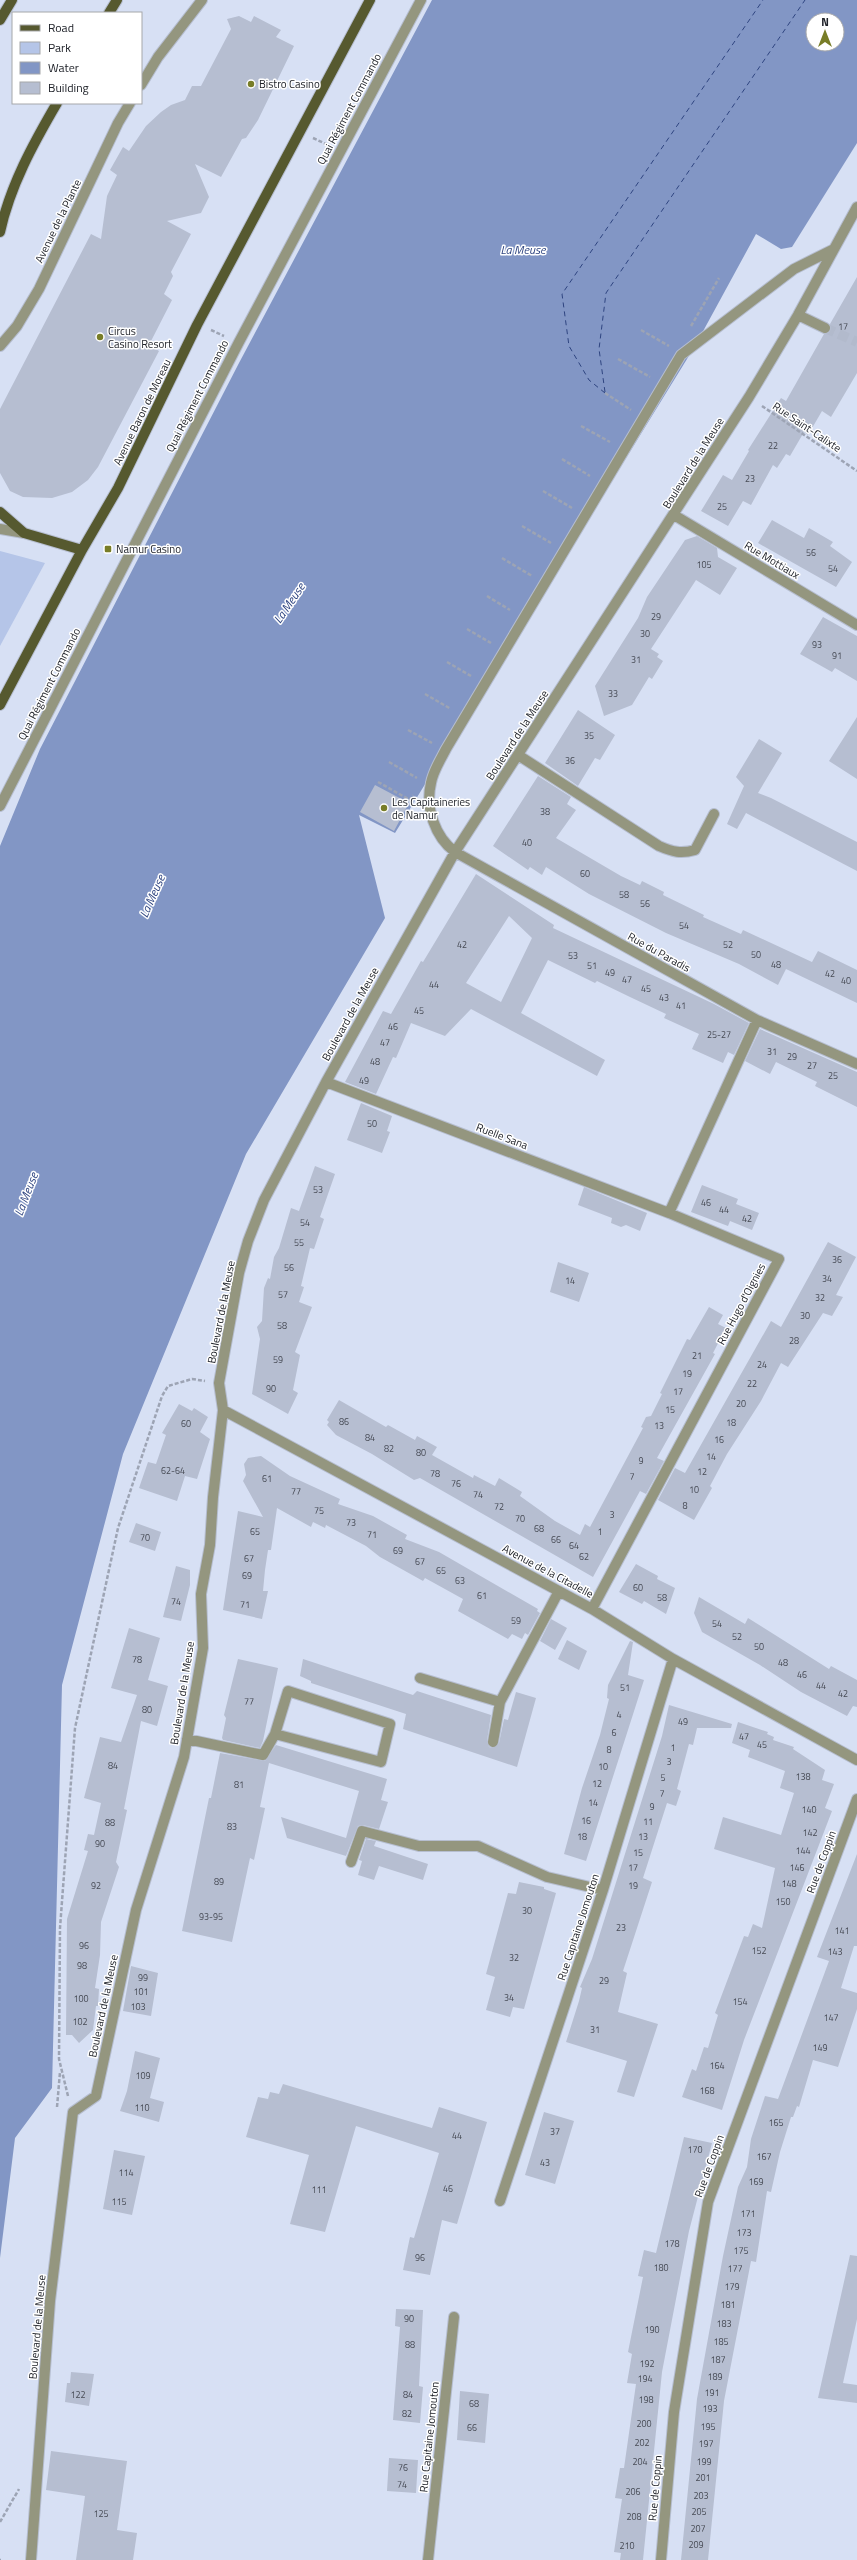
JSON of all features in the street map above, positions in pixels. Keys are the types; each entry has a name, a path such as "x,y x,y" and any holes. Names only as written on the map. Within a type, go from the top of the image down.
{"main road":[{"path":"0,20 12,0"},
{"path":"110,12 117,0"},
{"name":"Avenue Baron de Moreau","path":"0,705 82,550 118,488 197,325 370,0"},
{"path":"0,232 6,203 38,136 56,104"},
{"path":"0,512 24,533 82,550"}],"street":[{"path":"142,83 158,57 202,0"},
{"name":"Quai Régiment Commando","path":"0,806 238,342 421,0"},
{"name":"Avenue de la Plante","path":"0,346 17,326 38,289 118,123 129,104"},
{"name":"Boulevard de la Meuse","path":"31,2560 50,2301 73,2112 96,2096 136,1910 184,1757 203,1648 201,1594 210,1545 213,1496 223,1410 219,1383 239,1273 248,1240 280,1167 455,852 749,397 798,315 857,208"},
{"name":"Rue du Paradis","path":"834,249 794,268 681,355 446,749 431,783 430,810 438,836 455,852 757,1020 857,1064"},
{"path":"798,315 825,328"},
{"name":"Rue Mottiaux","path":"674,515 857,625"},
{"path":"0,529 24,533"},
{"path":"518,755 659,846 672,852 683,853 695,850 714,814"},
{"path":"669,1213 757,1020"},
{"name":"Ruelle Sana","path":"326,1082 669,1213"},
{"name":"Rue Hugo d'Oignies","path":"592,1609 778,1259 669,1213"},
{"name":"Avenue de la Citadelle","path":"223,1410 592,1609 673,1659 857,1760"},
{"path":"493,1742 500,1702 559,1591"},
{"name":"Rue Capitaine Jomouton","path":"500,2201 603,1890 673,1659"},
{"path":"420,1678 500,1702"},
{"path":"187,1739 263,1755 275,1734 288,1691 390,1724 380,1762 275,1734"},
{"name":"Rue de Coppin","path":"661,2560 674,2412 708,2202 857,1799"},
{"path":"351,1862 362,1831 419,1846 478,1846 547,1877 603,1890"},
{"name":"Rue Capitaine Jomouton","path":"428,2560 454,2316"}],"path":[{"path":"641,330 670,347"},
{"path":"618,359 651,378"},
{"path":"605,393 643,418"},
{"name":"Rue Saint-Calixte","path":"749,397 857,470"},
{"path":"581,426 613,444"},
{"path":"562,459 593,478"},
{"path":"543,491 574,509"},
{"path":"522,526 553,544"},
{"path":"502,558 533,577"},
{"path":"487,596 513,611"},
{"path":"467,629 494,644"},
{"path":"447,662 473,677"},
{"path":"425,694 455,711"},
{"path":"408,730 434,744"},
{"path":"389,762 421,780"},
{"path":"73,2112 60,2069 60,1928 75,1728 118,1528 162,1396 168,1386 192,1379 219,1383"}],"green space":[{"path":"0,551 45,563 0,646"}],"water":[{"name":"La Meuse","path":"432,0 857,0 857,143 792,247 781,249 756,234 695,346 395,833 359,815 385,918 246,1154 123,1454 62,1685 52,2088 15,2138 0,2258 0,846 40,749 239,363"}],"building":[{"path":"239,16 251,22 254,16 281,30 276,37 294,46 258,120 246,138 242,139 221,177 195,164 209,197 201,213 167,221 191,234 171,272 173,276 164,294 172,300 149,345 159,351 98,467 88,480 72,492 52,498 23,497 10,491 0,473 0,409 91,234 101,239 107,196 117,175 110,170 123,147 129,151 146,126 161,112 171,105 185,100 192,86 201,86 231,29 227,19"},
{"path":"857,277 857,373 831,417 822,411 808,435 804,432 790,456 786,454 777,468 773,465 751,505 743,501 728,526 701,511 723,475 732,480 749,451 748,450 781,398 786,401 824,334 831,331 830,324"},
{"path":"772,520 804,538 809,528 833,542 830,546 852,562 836,587 758,543"},
{"path":"697,536 717,548 718,557 737,568 720,595 696,580 651,649 659,654 657,657 663,661 652,679 649,677 632,705 604,716 595,686 638,618 647,597 685,540"},
{"path":"823,617 857,636 857,681 835,668 832,672 800,654"},
{"path":"578,710 615,735 600,760 595,758 578,786 545,763"},
{"path":"857,717 857,779 829,761"},
{"path":"759,739 782,753 758,793 771,798 857,842 857,871 746,813 737,829 727,824 744,786 736,777"},
{"path":"538,776 571,797 567,804 576,810 556,838 621,876 640,885 642,881 664,892 663,895 704,915 703,917 741,934 743,930 812,962 818,951 857,970 857,1003 786,969 778,985 739,964 666,933 589,894 546,867 542,875 530,867 528,870 493,846"},
{"name":"Les Capitaineries de Namur","path":"375,785 409,803 394,831 360,812"},
{"path":"476,874 554,925 553,928 714,1004 749,1023 734,1055 728,1052 723,1063 692,1049 699,1034 664,1018 666,1014 597,981 595,983 548,960 521,1013 605,1060 597,1076 471,1009 445,1036 411,1023 396,1058 393,1057 376,1094 345,1082 383,1011 391,1014 421,961 423,962","holes":["509,916 532,938 501,1002 466,983"]},
{"path":"760,1029 857,1072 857,1107 815,1086 817,1082 776,1062 770,1074 745,1061"},
{"path":"361,1103 392,1116 387,1131 390,1132 382,1153 347,1140"},
{"path":"315,1166 335,1174 320,1217 324,1219 314,1249 310,1248 301,1286 304,1287 299,1302 312,1307 295,1352 300,1355 293,1390 298,1393 288,1414 252,1394 260,1339 257,1327 262,1321 264,1288 268,1278 270,1279 274,1257 279,1248 291,1208 299,1211"},
{"path":"702,1185 738,1199 736,1204 759,1213 752,1230 730,1221 728,1226 691,1212"},
{"path":"584,1187 647,1213 640,1231 626,1225 621,1227 611,1223 612,1218 578,1205"},
{"path":"828,1242 856,1257 836,1295 843,1297 832,1316 823,1313 788,1367 781,1363 761,1401 727,1454 710,1486 712,1488 694,1520 658,1500 675,1468 685,1473 771,1321 781,1327"},
{"path":"558,1262 589,1273 579,1302 550,1292"},
{"path":"709,1307 723,1315 718,1324 726,1328 713,1353 715,1354 657,1458 664,1461 646,1494 640,1491 593,1577 420,1478 414,1480 372,1454 336,1435 327,1425 329,1422 327,1420 339,1400 386,1427 388,1425 415,1440 417,1436 437,1447 432,1455 473,1478 474,1475 495,1486 499,1478 522,1492 520,1496 555,1521 580,1535 585,1524 590,1527 643,1428 641,1427 646,1417 651,1416 662,1394 660,1393 687,1339 690,1340"},
{"path":"179,1404 192,1411 194,1408 208,1417 200,1432 210,1439 197,1479 185,1476 177,1501 139,1488 148,1462 156,1464 166,1435 162,1433"},
{"path":"261,1456 290,1476 340,1499 338,1504 373,1516 407,1535 405,1539 439,1552 538,1609 537,1611 540,1613 528,1635 525,1633 522,1639 512,1634 508,1639 458,1611 463,1599 425,1578 423,1581 380,1557 366,1546 326,1525 325,1528 313,1522 311,1527 277,1508 271,1550 268,1550 265,1570 263,1591 268,1591 262,1619 223,1610 238,1511 263,1517 243,1481 246,1475 244,1464 248,1458"},
{"path":"136,1523 161,1532 155,1551 129,1542"},
{"path":"636,1564 658,1576 657,1579 675,1588 666,1614 644,1601 642,1604 619,1592"},
{"path":"176,1566 190,1570 190,1585 181,1621 163,1617"},
{"path":"699,1597 745,1624 748,1618 829,1669 831,1666 857,1680 857,1707 853,1706 847,1716 801,1692 760,1665 702,1632 694,1613"},
{"path":"551,1619 567,1628 555,1650 540,1641"},
{"path":"129,1628 160,1638 148,1680 168,1686 157,1726 141,1721 124,1809 127,1810 116,1862 119,1867 101,1922 100,1955 95,1988 99,1989 98,2006 96,2006 93,2030 79,2043 72,2035 66,2035 67,1919 88,1851 84,1850 88,1834 94,1835 101,1803 84,1798 100,1737 121,1742 137,1695 111,1688"},
{"path":"567,1640 587,1651 579,1670 558,1659"},
{"path":"630,1641 633,1642 628,1675 644,1680 586,1861 564,1854 582,1788 600,1735 609,1699 607,1698 608,1685"},
{"path":"238,1659 278,1668 263,1741 260,1748 223,1740 222,1738 226,1718 224,1715"},
{"path":"303,1659 413,1695 417,1691 491,1715 487,1741 489,1747 492,1748 499,1743 504,1719 508,1720 516,1692 536,1698 517,1767 403,1729 406,1714 311,1683 311,1681 300,1676"},
{"path":"669,1705 732,1724 731,1728 697,1728 693,1745 689,1744 677,1789 681,1791 676,1806 667,1803 643,1878 652,1882 623,1971 627,1973 618,2012 658,2024 634,2097 617,2092 627,2061 566,2042 579,2001 582,1988 580,1987 592,1959 662,1736"},
{"path":"738,1722 768,1732 767,1734 774,1737 773,1740 794,1747 793,1749 825,1770 822,1780 834,1784 825,1808 832,1811 744,2040 722,2110 682,2097 692,2069 696,2071 704,2047 708,2048 718,2015 715,2013 744,1936 748,1937 753,1924 762,1928 775,1868 714,1849 723,1817 781,1835 794,1793 780,1788 785,1771 748,1757 750,1750 732,1743"},
{"path":"276,1745 387,1779 381,1800 388,1802 379,1829 363,1825 358,1826 346,1856 287,1838 281,1817 346,1838 359,1791 269,1763 260,1807 265,1808 254,1860 250,1858 232,1942 182,1931 209,1798 211,1798 220,1753 265,1761"},
{"path":"366,1839 376,1841 374,1846 428,1864 423,1880 379,1866 374,1880 358,1875 362,1861 359,1860"},
{"path":"857,1854 857,1946 854,1946 841,1988 857,1993 857,2009 838,2067 813,2060 799,2107 797,2106 793,2117 791,2117 780,2152 771,2192 767,2191 756,2262 751,2261 724,2401 708,2560 681,2560 697,2399 723,2256 738,2187 747,2167 751,2139 765,2096 778,2099 829,1961 817,1957"},
{"path":"519,1882 544,1887 544,1889 556,1893 524,2009 513,2007 510,2017 486,2010 495,1977 486,1974 508,1893 516,1894"},
{"path":"131,1966 158,1973 151,2016 123,2011"},
{"path":"135,2051 160,2058 150,2098 164,2102 159,2122 120,2111 127,2091"},
{"path":"283,2084 432,2128 439,2107 487,2122 457,2224 442,2220 430,2275 403,2270 410,2237 414,2238 439,2153 356,2126 325,2232 290,2224 309,2155 246,2137 258,2097 268,2099 270,2092 279,2094"},
{"path":"544,2112 574,2121 555,2184 525,2175"},
{"path":"684,2137 712,2143 689,2231 662,2372 643,2560 620,2560 621,2553 614,2552 622,2499 615,2498 620,2468 624,2468 636,2384 627,2383 632,2354 628,2352 643,2277 638,2276 644,2250 656,2253"},
{"path":"114,2150 145,2156 132,2215 103,2209"},
{"path":"850,2255 857,2256 857,2319 843,2383 857,2385 857,2403 818,2398"},
{"path":"396,2309 423,2310 419,2386 423,2387 420,2423 393,2420 400,2327 395,2326"},
{"path":"71,2372 94,2374 89,2406 65,2402 67,2383 70,2383"},
{"path":"460,2391 489,2394 485,2443 457,2440"},
{"path":"51,2451 127,2461 117,2530 137,2533 133,2560 76,2560 85,2496 46,2490"},
{"path":"389,2458 418,2460 416,2493 387,2491"}],"ferry route":[{"path":"605,393 589,380 569,346 562,294 763,0"},
{"path":"605,392 599,349 606,293 805,0"}],"tunnel":[{"path":"825,328 857,342"}],"place":[{"name":"Bistro Casino","path":"251,84"},
{"name":"Circus Casino Resort","path":"100,337"},
{"name":"Namur Casino","path":"108,549"},
{"name":"Les Capitaineries de Namur","path":"384,808"}]}
